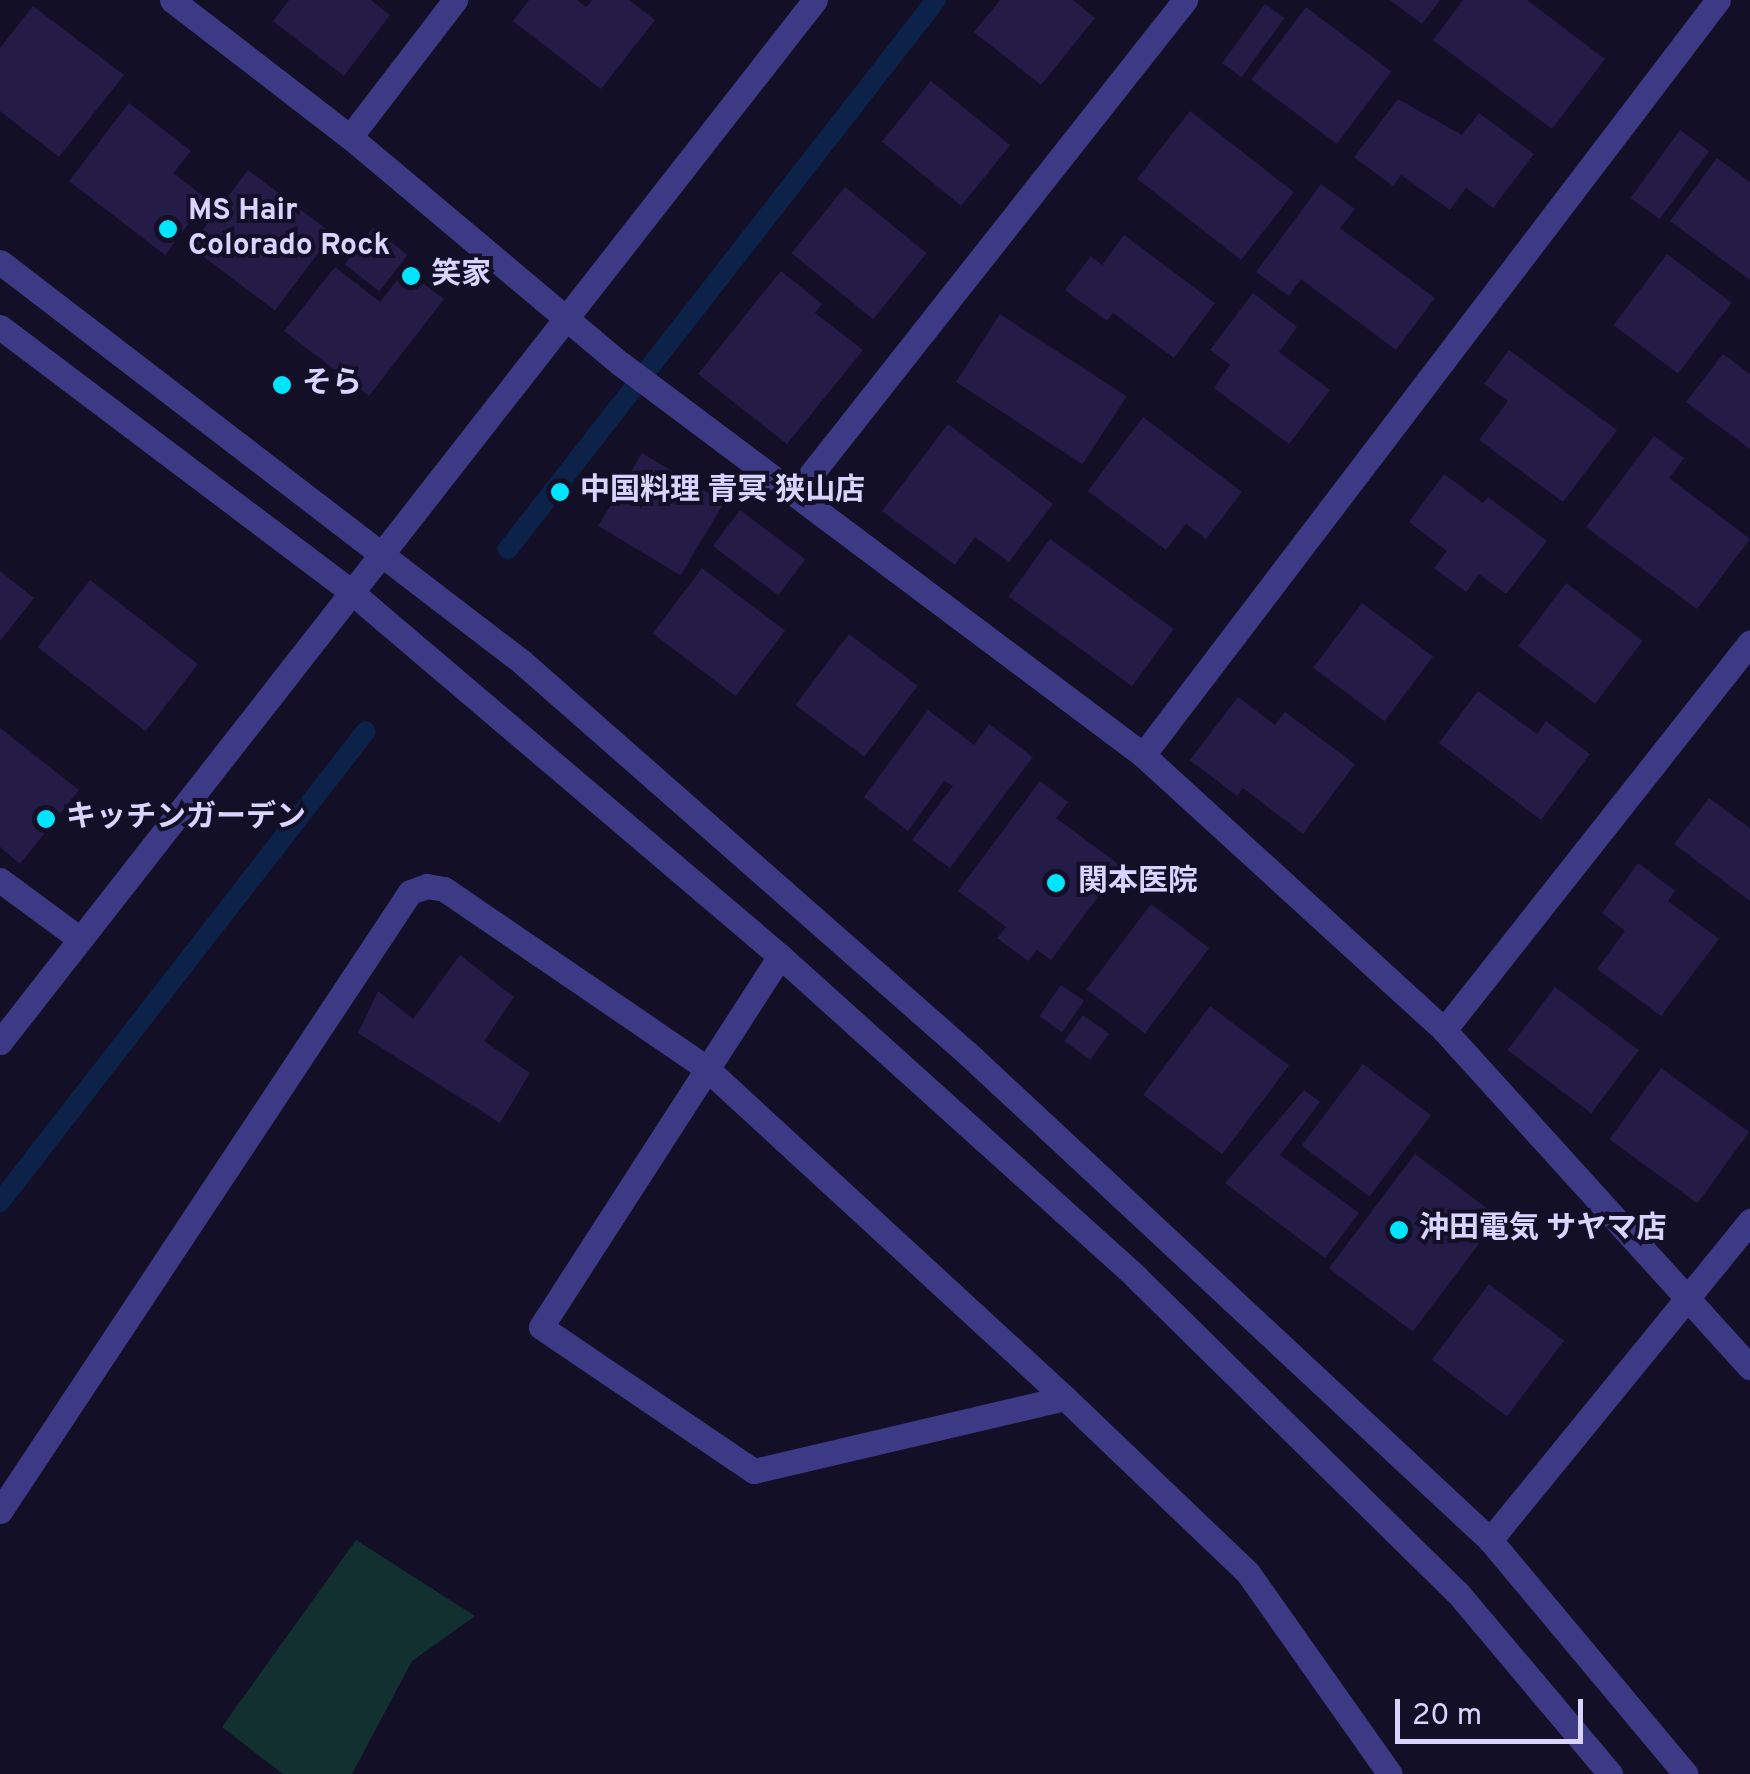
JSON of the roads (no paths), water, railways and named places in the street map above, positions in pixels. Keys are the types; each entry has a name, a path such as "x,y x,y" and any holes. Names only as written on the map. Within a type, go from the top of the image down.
{"street":[{"path":"172,0 350,138 620,364 798,492 1143,755 1444,1030 1687,1303 1750,1367"},
{"path":"350,138 456,0"},
{"path":"0,1042 349,590 384,552 815,0"},
{"path":"798,492 1185,0"},
{"path":"1143,755 1718,0"},
{"path":"0,262 384,552 522,662 966,1052 1490,1540 1686,1774"},
{"path":"0,327 349,590 780,956 1136,1277 1457,1592 1610,1774"},
{"path":"1444,1030 1750,642"},
{"path":"0,880 80,939"},
{"path":"0,1511 410,892 428,886 444,890 705,1067 1065,1398 1248,1573 1390,1774"},
{"path":"780,956 541,1327 754,1471 1065,1398"},
{"path":"1490,1540 1750,1221"}],"waterway":[{"path":"508,549 936,0"},
{"path":"0,1202 366,731"}],"place":[{"name":"MS Hair Colorado Rock","path":"168,229"},
{"name":"笑家","path":"411,276"},
{"name":"そら","path":"282,385"},
{"name":"中国料理 青冥 狭山店","path":"560,492"},
{"name":"キッチンガーデン","path":"46,819"},
{"name":"関本医院","path":"1056,883"},
{"name":"沖田電気 サヤマ店","path":"1399,1230"}]}
